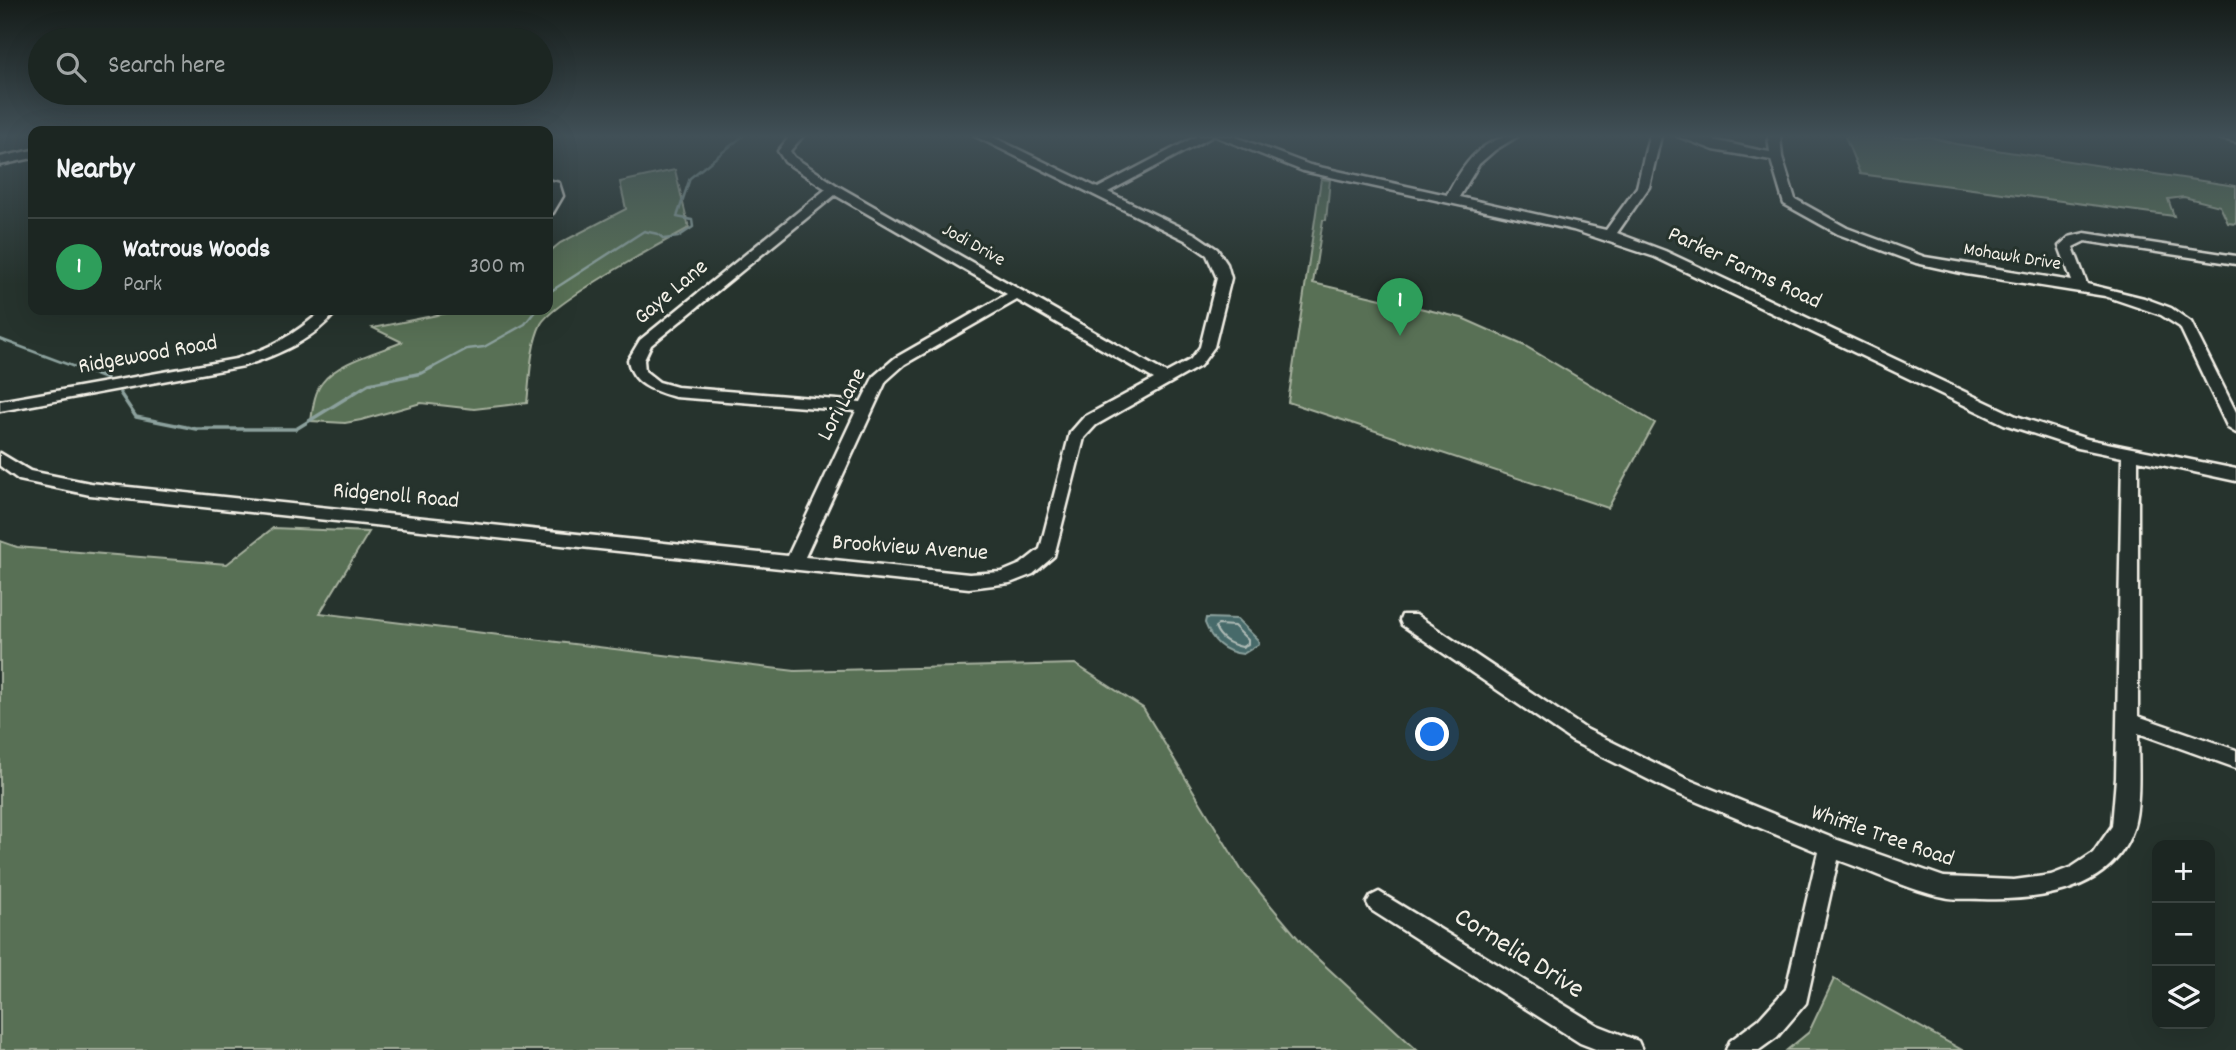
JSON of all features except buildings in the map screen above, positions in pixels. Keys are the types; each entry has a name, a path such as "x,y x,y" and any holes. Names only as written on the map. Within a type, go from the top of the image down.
{"street":[{"path":"553,185 557,197 553,203"},
{"name":"Jodi Drive","path":"828,185 1165,379"},
{"name":"Brookview Avenue","path":"794,562 969,581 1004,578 1027,569 1048,552 1076,437 1090,421 1195,363 1207,347 1224,278 1220,264 1212,252 1190,237 1081,185"},
{"path":"1097,193 1112,185"},
{"name":"Parker Farms Road","path":"1384,185 1609,234 1660,254 2010,420 2054,436 2236,474"},
{"path":"1451,200 1458,185"},
{"path":"1609,234 1643,185"},
{"name":"Mohawk Drive","path":"1784,185 1789,201 1830,225 1939,265 2123,296 2177,316 2186,325 2236,428"},
{"name":"Gaye Lane","path":"834,189 645,343 636,360 638,373 654,385 675,392 864,407"},
{"path":"2082,289 2066,246 2085,237 2236,260"},
{"name":"Lori Lane","path":"794,562 879,379 900,361 1018,293"},
{"name":"Ridgewood Road","path":"0,406 239,363 290,343 325,315"},
{"name":"Whiffle Tree Road","path":"1409,620 1579,735 1679,785 1830,847 1944,887 2014,890 2051,885 2080,874 2101,860 2123,827 2127,778 2130,454"},
{"name":"Ridgenoll Road","path":"0,458 25,476 90,489 794,562"},
{"path":"2127,721 2236,759"},
{"path":"1738,1050 1768,1028 1797,995 1830,847"},
{"name":"Cornelia Drive","path":"1379,903 1589,1034 1629,1050"}],"green space":[{"path":"621,185 679,185 689,228 610,273 553,312 553,249 626,209"},
{"path":"1320,185 1330,185 1326,220 1323,220 1313,283 1462,318 1525,346 1655,423 1608,508 1288,402"},
{"path":"1942,185 2236,186 2236,224 2228,223 2220,206 2184,197 2168,199 2174,216"},
{"path":"437,315 549,315 537,333 527,403 474,409 421,403 345,423 311,421 317,391 329,376 348,363 402,342 373,328"},
{"path":"273,528 369,532 320,613 795,671 1075,664 1143,708 1242,871 1307,949 1417,1050 0,1050 0,541 17,547 227,564"},
{"path":"1834,979 1962,1050 1787,1050 1809,1032"}],"water":[{"path":"1206,618 1237,619 1259,644 1243,654 1230,651 1219,645 1211,635 1205,623"}],"waterway":[{"path":"553,290 644,231 658,234 664,239 678,237 693,227 692,220 677,217 688,185"},
{"path":"430,369 467,349 484,347 525,324 532,315"},
{"path":"0,339 80,369"},
{"path":"76,367 107,379"},
{"path":"120,393 136,417 196,429 296,429 369,384 422,373 433,367"}],"place":[{"name":"Watrous Woods","path":"1400,336"}]}
